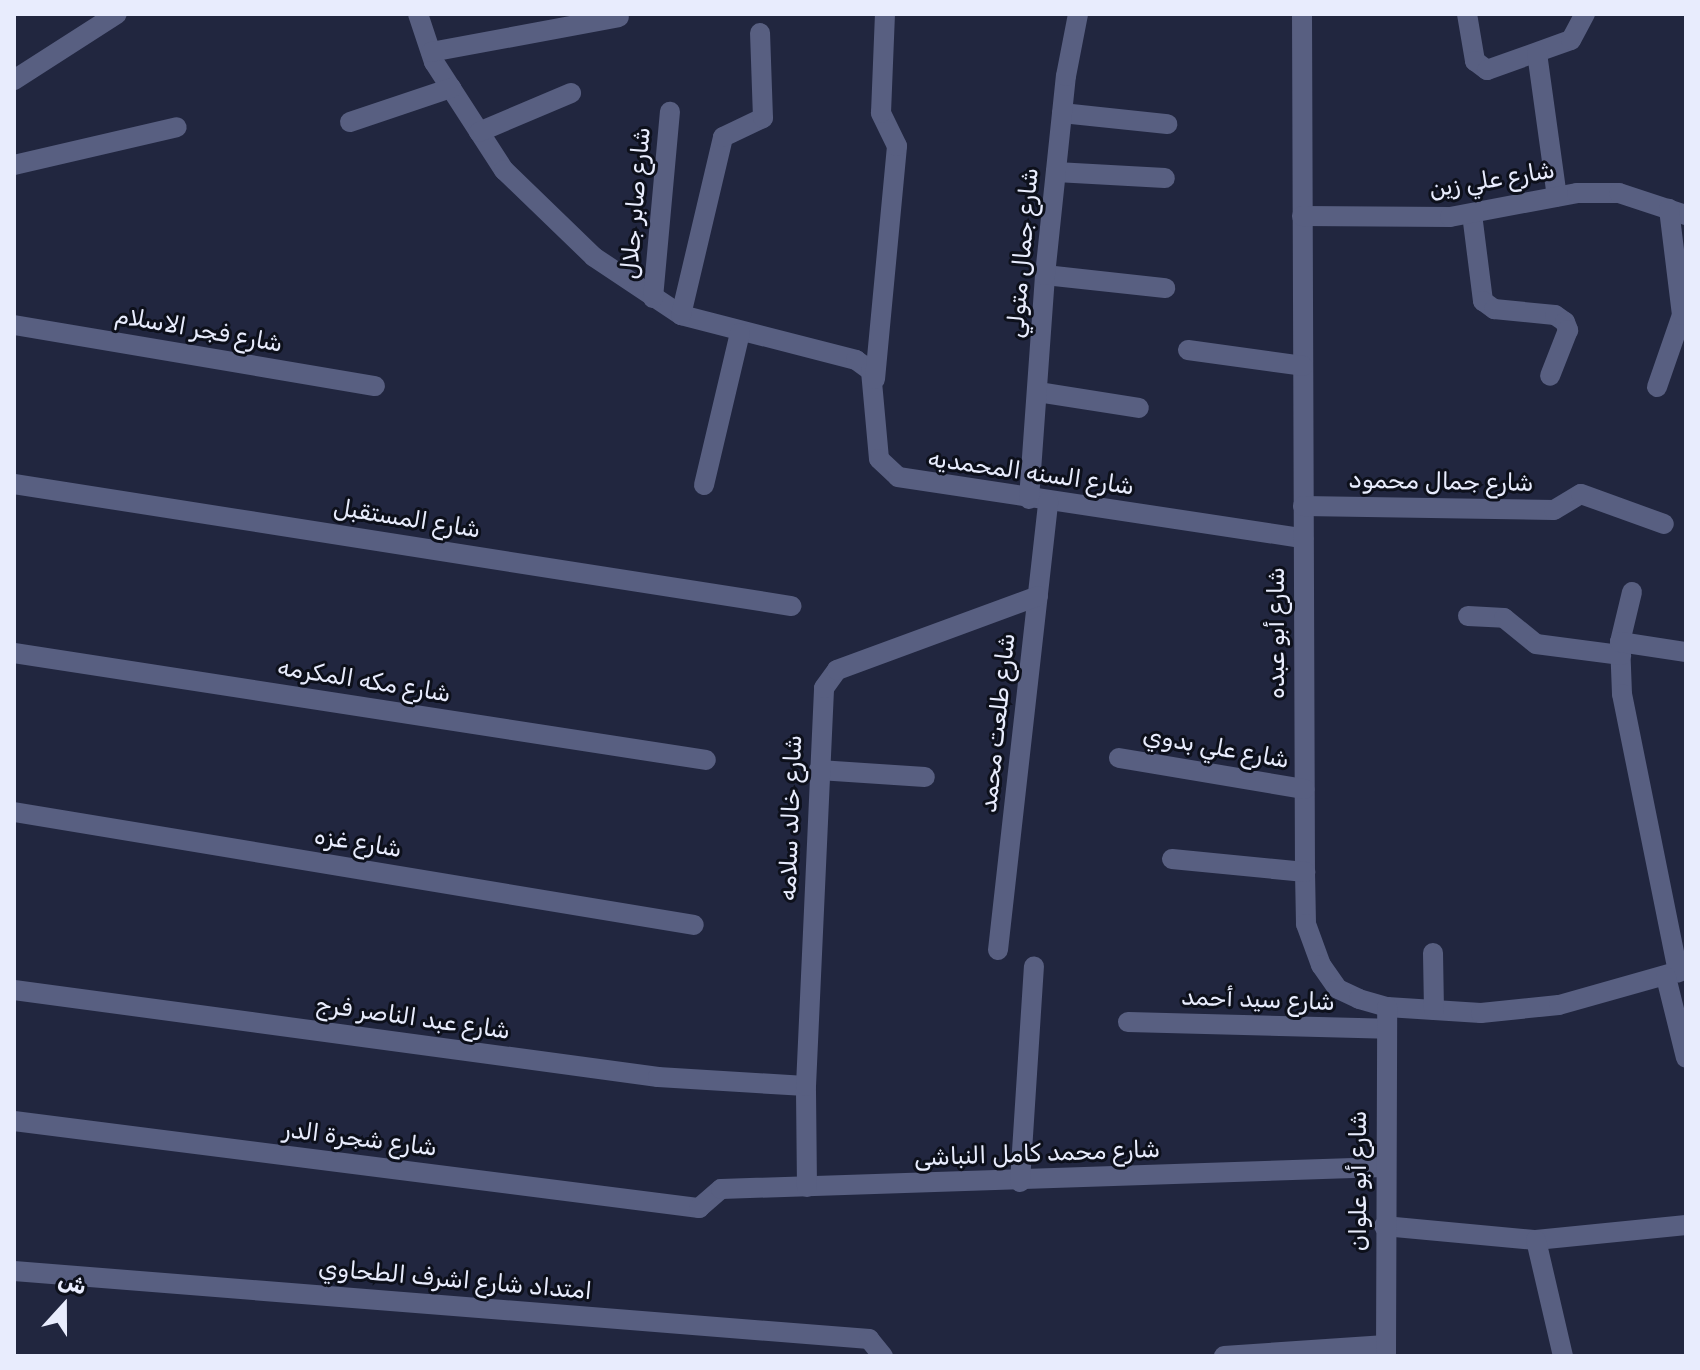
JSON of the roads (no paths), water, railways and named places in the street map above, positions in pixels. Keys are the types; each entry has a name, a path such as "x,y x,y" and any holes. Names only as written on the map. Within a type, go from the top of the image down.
{"street":[{"path":"14,80 117,14"},
{"path":"418,14 431,52 504,170 594,257 681,315 740,333 856,360 875,379"},
{"name":"شارع السنه المحمديه","path":"885,14 881,113 897,146 875,379 879,459 887,469 909,481 1303,538"},
{"name":"شارع جمال متولي","path":"1039,500 1038,392 1045,275 1062,113 1078,14"},
{"name":"شارع أبو عبده","path":"1302,14 1306,924 1321,965 1338,989 1387,1007 1481,1013 1559,1005 1677,973"},
{"path":"1467,14 1474,57 1487,70 1571,40 1585,14"},
{"path":"431,52 619,17"},
{"path":"681,315 723,137 763,118 760,33"},
{"path":"1537,53 1557,197"},
{"path":"350,122 451,88"},
{"path":"479,132 571,93"},
{"name":"شارع صابر جلال","path":"653,298 670,112"},
{"path":"1062,113 1167,124"},
{"path":"14,165 177,127"},
{"path":"1056,172 1165,178"},
{"name":"شارع علي زين","path":"1302,216 1472,214 1557,197 1619,193 1678,212"},
{"path":"1657,387 1684,315 1678,212"},
{"path":"1472,214 1483,301 1494,309 1555,315 1565,322 1568,330 1550,376"},
{"path":"1045,275 1165,288"},
{"name":"شارع فجر الاسلام","path":"14,325 375,386"},
{"path":"704,485 740,333"},
{"path":"1188,350 1303,366"},
{"path":"1038,392 1139,408"},
{"name":"شارع المستقبل","path":"14,484 791,606"},
{"name":"شارع جمال محمود","path":"1303,506 1554,510 1581,494 1664,524"},
{"name":"شارع طلعت محمد","path":"998,950 1038,596 1039,500"},
{"path":"1632,592 1620,648 1630,737 1677,973 1686,1058"},
{"name":"شارع خالد سلامه","path":"807,1187 806,1086 824,688 837,670 1038,596"},
{"path":"1468,616 1504,618 1536,644 1686,652"},
{"name":"شارع مكه المكرمه","path":"14,653 706,760"},
{"name":"شارع علي بدوي","path":"1119,758 1304,789"},
{"path":"819,770 925,777"},
{"name":"شارع غزه","path":"14,812 694,925"},
{"path":"1172,859 1305,872"},
{"path":"1433,953 1434,1010"},
{"path":"1020,1182 1034,966"},
{"name":"شارع عبد الناصر فرج","path":"14,990 684,1080 806,1086"},
{"name":"شارع أبو علوان","path":"1386,1350 1384,1167 1387,1007"},
{"name":"شارع سيد أحمد","path":"1128,1022 1387,1029"},
{"name":"شارع شجرة الدر","path":"14,1121 699,1208"},
{"name":"شارع محمد كامل النباشى","path":"699,1208 721,1189 1020,1182 1384,1167"},
{"path":"1384,1226 1536,1240 1686,1225"},
{"path":"1536,1240 1563,1356"},
{"name":"امتداد شارع اشرف الطحاوي","path":"14,1271 869,1339 883,1356"},
{"path":"1224,1356 1386,1350"}]}
